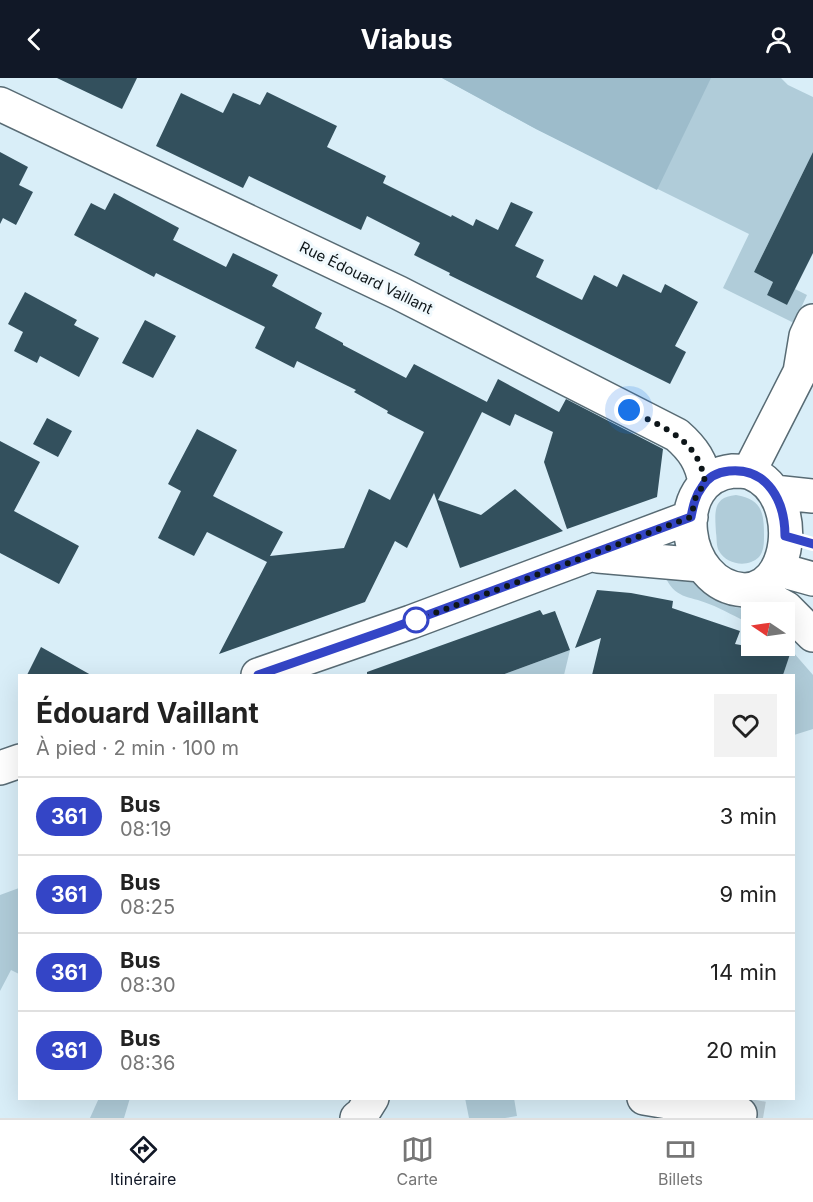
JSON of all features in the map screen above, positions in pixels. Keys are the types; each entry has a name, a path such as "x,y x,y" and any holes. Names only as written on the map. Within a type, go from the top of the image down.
{"street":[{"name":"Rue Édouard Vaillant","path":"0,104 399,293 677,435 696,454 702,467 705,483"},
{"path":"749,472 800,372 806,336 813,321"},
{"path":"765,579 784,550 799,540 774,492 765,481 749,472 719,473 705,483 696,496 691,517 694,546 701,565 716,581 742,590 765,579 813,579"},
{"path":"774,492 813,496"},
{"path":"264,674 328,664 587,556 691,517"},
{"path":"587,556 701,565"},
{"path":"765,579 786,608 813,634"},
{"path":"0,768 18,762"},
{"path":"357,1118 371,1100"},
{"path":"656,1100 740,1114"}],"shaded area":[{"path":"442,78 781,78 788,85 813,97 813,152 754,272 773,282 767,295 787,305 795,289 807,295 794,323 723,288 749,234 536,129"},
{"path":"442,78 711,78 657,190 536,129"},
{"path":"736,495 745,497 756,504 760,508 763,520 762,552 759,557 744,564 727,559 719,551 717,544 715,519 717,507 723,499"},
{"path":"664,574 684,576 694,580 716,600 741,608 741,619 678,593"},
{"path":"570,650 564,674 505,674"},
{"path":"795,654 813,675 813,729 795,735 795,674 783,674 789,656"},
{"path":"18,888 18,974 11,970 0,991 0,895"},
{"path":"98,1100 129,1100 124,1118 90,1118"},
{"path":"465,1100 514,1100 517,1116 469,1118"}],"building":[{"path":"57,78 137,78 122,109"},
{"path":"267,92 337,126 327,147 386,176 383,183 451,217 452,215 473,226 476,219 498,230 511,202 533,212 515,246 544,260 536,277 582,300 594,275 617,287 623,274 661,293 665,284 698,302 675,346 686,352 670,384 449,275 450,273 414,255 420,243 367,216 361,230 249,176 243,188 156,146 181,93 223,113 233,93 260,105"},
{"path":"0,152 28,167 19,185 33,192 16,225 3,218 0,224"},
{"path":"813,152 813,253 787,305 767,295 773,282 754,272"},
{"path":"114,193 179,228 173,240 226,267 233,253 278,275 272,286 322,313 315,328 343,345 406,378 414,364 487,402 438,500 481,515 515,489 563,531 460,568 434,493 407,548 395,541 365,602 219,654 267,562 207,532 194,556 158,538 181,491 168,484 197,429 237,450 213,496 283,532 270,556 344,548 369,489 390,500 424,432 387,413 388,411 354,392 356,390 297,361 294,368 255,348 265,327 156,273 154,277 74,235 91,203 105,210"},
{"path":"25,292 77,320 74,325 99,338 79,377 40,356 37,363 14,351 23,332 8,324"},
{"path":"145,320 176,336 153,378 122,363"},
{"path":"498,379 559,412 566,399 663,449 657,497 567,529 544,462 553,432 515,414 510,426 482,412"},
{"path":"47,418 72,431 58,457 33,444"},
{"path":"0,441 40,462 14,511 79,546 59,584 0,553"},
{"path":"597,590 631,593 673,601 672,608 740,631 735,644 741,645 741,656 789,656 783,674 592,674 601,638 575,648"},
{"path":"540,610 543,615 555,611 570,650 505,674 367,674 367,672"},
{"path":"41,647 89,674 28,674"}],"tunnel":[{"path":"740,1114 763,1118"}],"bus line":[{"name":"361","path":"261,674 390,629 691,517 700,489 719,473 749,472 765,481 782,508 785,536 813,544"}],"route":[{"path":"416,620 411,622 691,517 696,496 705,483 702,467 696,454 677,435 629,410"}]}
